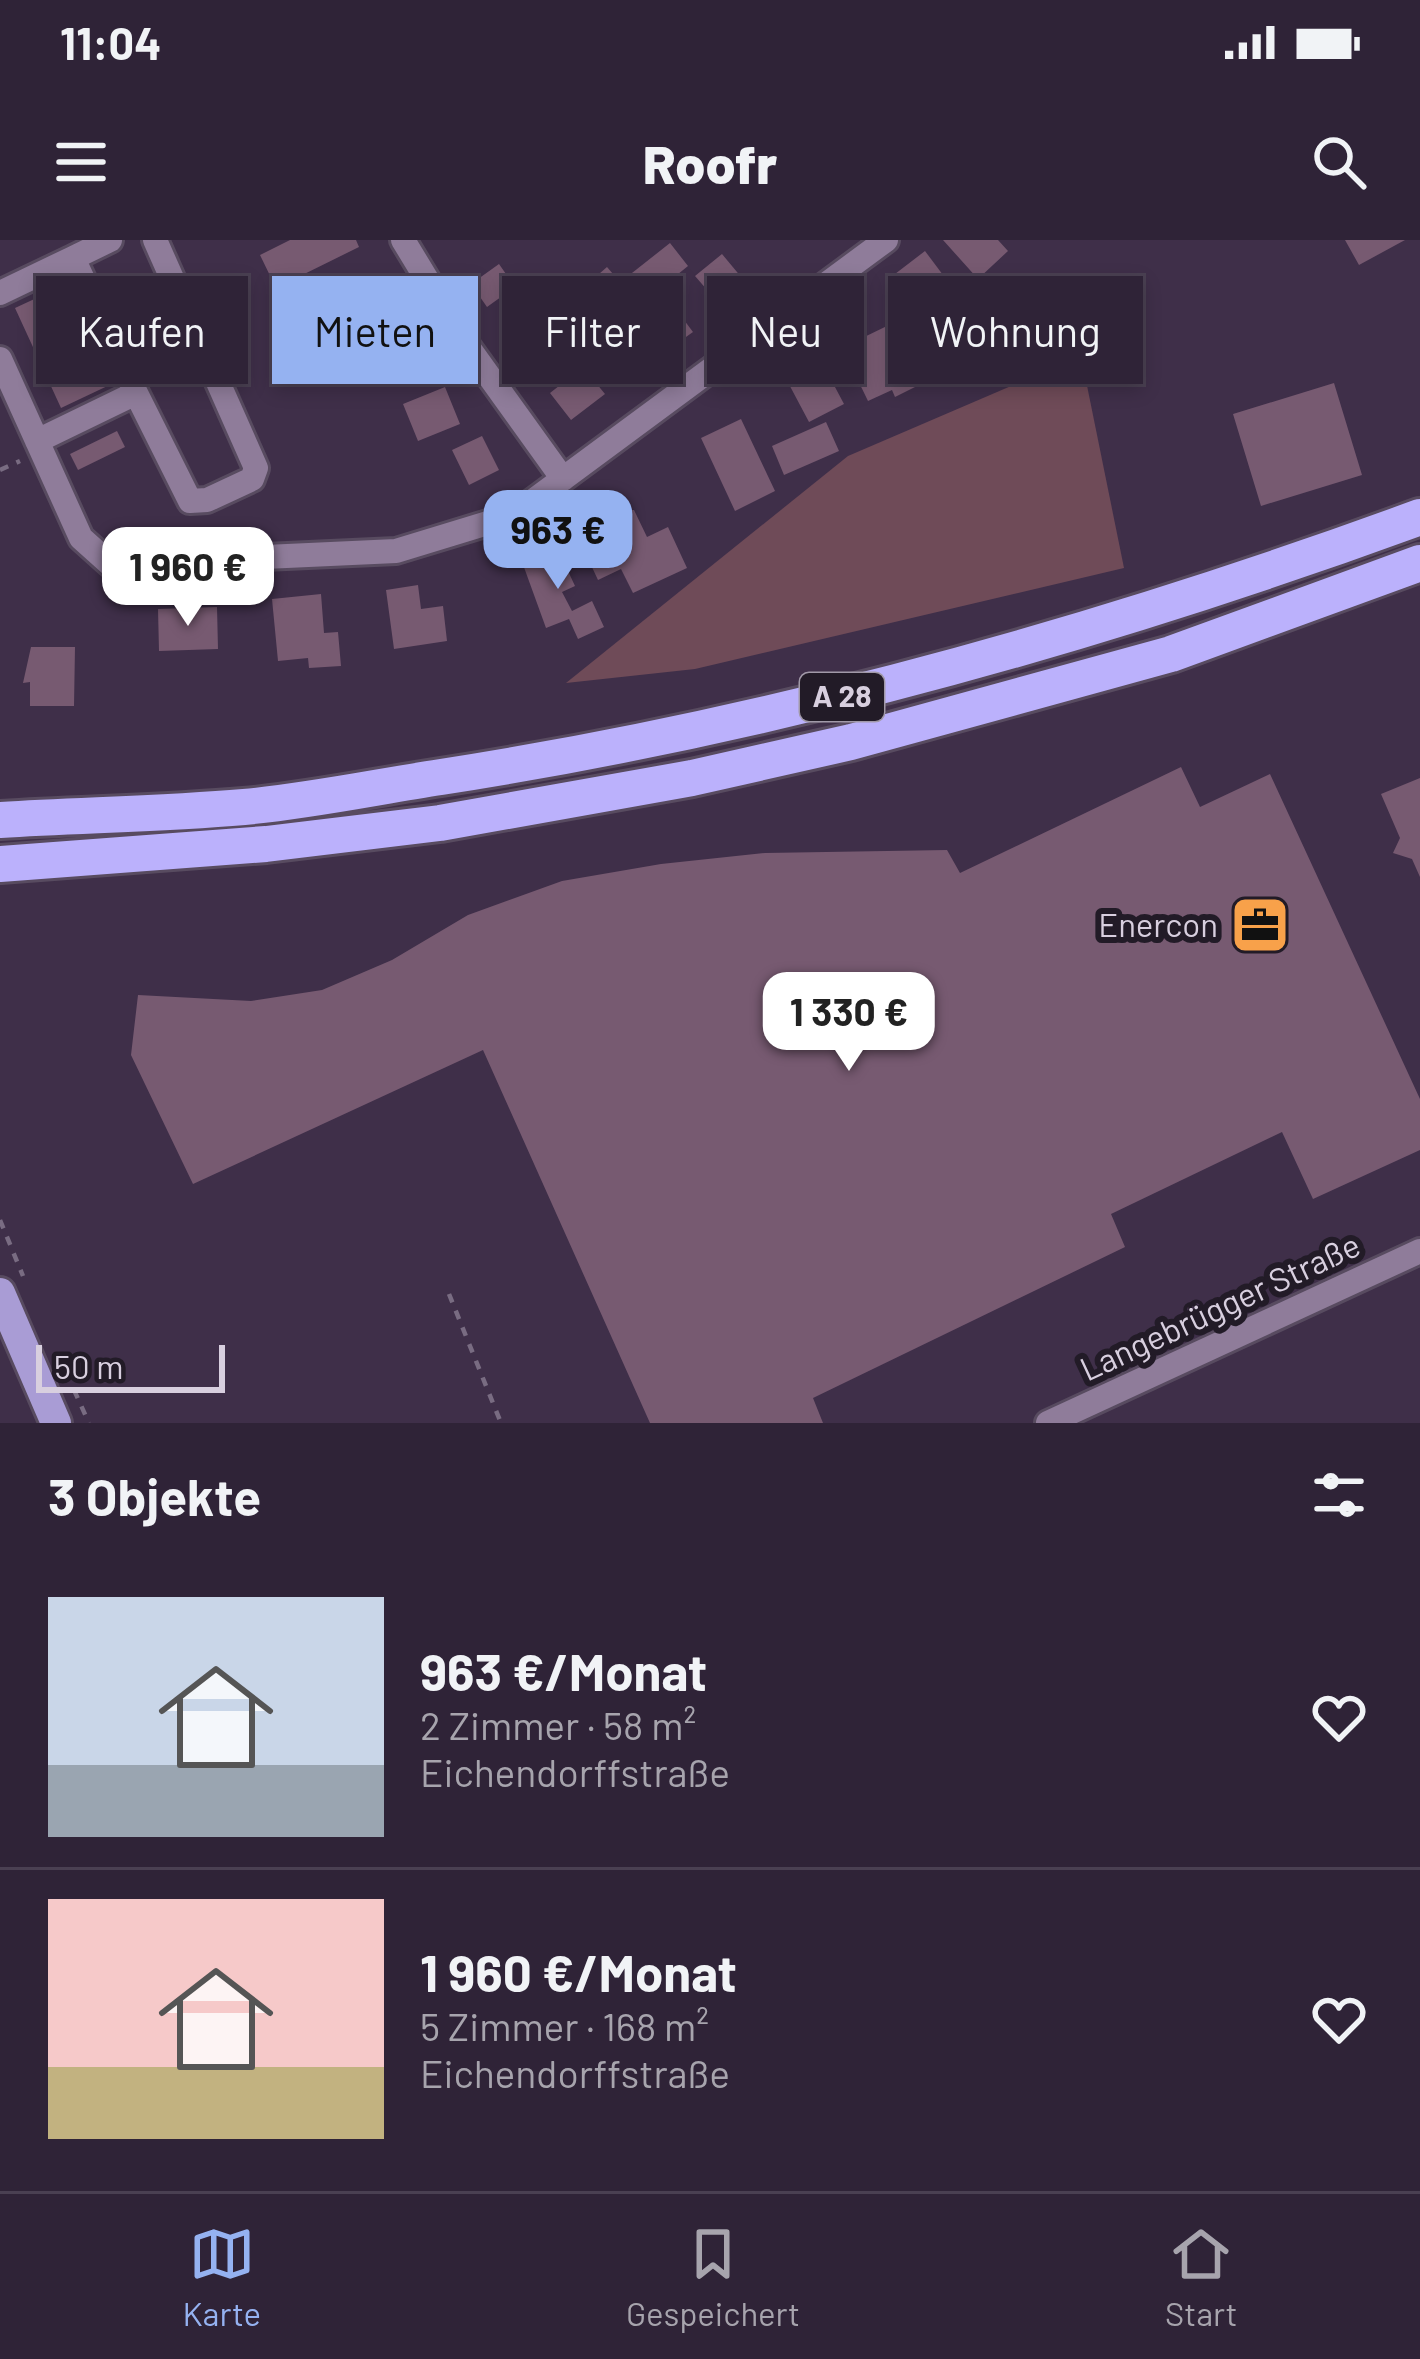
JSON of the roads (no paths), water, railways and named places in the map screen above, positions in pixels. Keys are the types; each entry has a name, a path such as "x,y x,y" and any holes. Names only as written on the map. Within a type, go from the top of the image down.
{"highway":[{"name":"A 28","path":"0,820 247,806 558,759 705,728 937,675 1124,620 1420,517"},
{"name":"A 28","path":"0,864 266,844 421,825 692,778 851,742 1171,654 1420,563"}],"main road":[{"path":"0,1293 56,1423"}],"street":[{"path":"0,293 110,240"},
{"path":"73,258 190,501 207,500 252,479 256,468 155,240"},
{"path":"403,240 466,344 563,479"},
{"path":"0,359 81,538 110,564 396,551 514,514 878,242"},
{"path":"37,441 136,393"},
{"name":"Langebrügger Straße","path":"1048,1423 1420,1251"}],"place":[{"name":"Enercon","path":"1260,925"}]}
